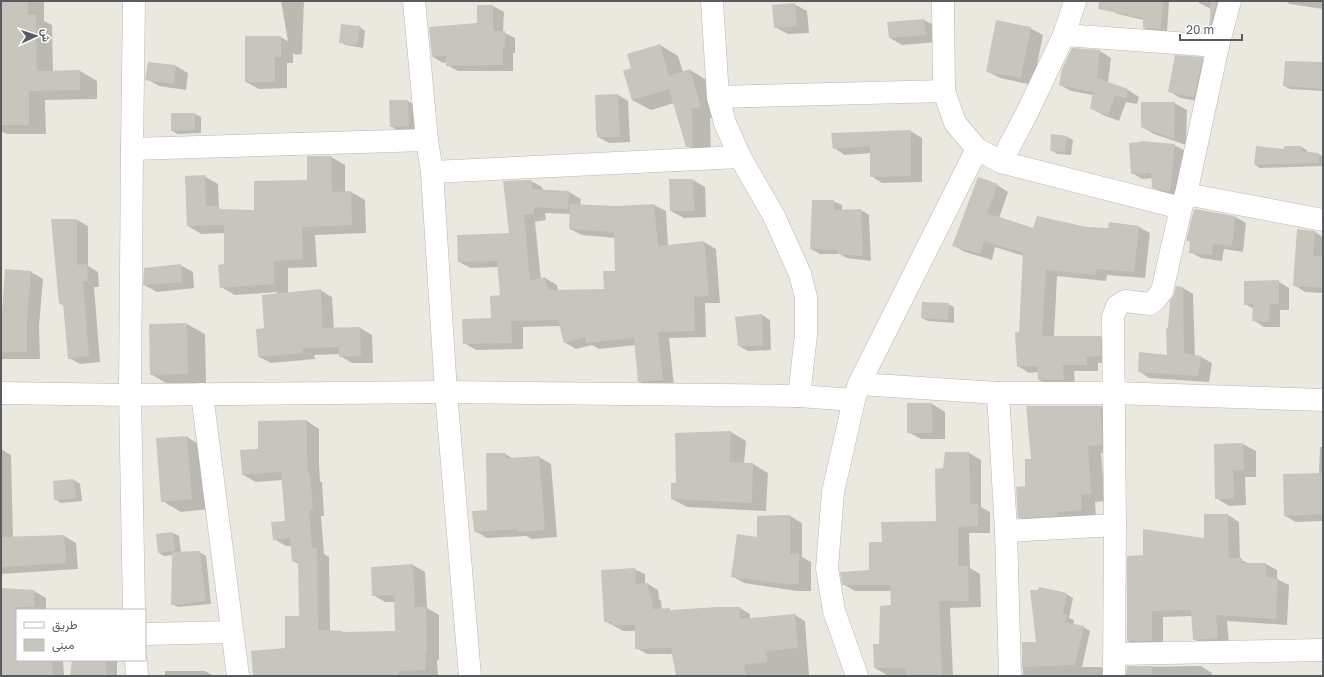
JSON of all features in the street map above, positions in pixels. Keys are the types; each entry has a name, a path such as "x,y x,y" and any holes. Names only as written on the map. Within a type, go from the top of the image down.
{"street":[{"path":"134,1 130,395 134,609"},
{"path":"414,1 427,140 432,172 446,392 470,676"},
{"path":"712,1 718,97 725,123 740,157 774,216 800,274 806,298 806,334 799,396"},
{"path":"943,1 944,91 955,123 977,149 1001,162 1183,201 1323,220"},
{"path":"1001,162 1027,113 1064,34 1075,1"},
{"path":"1114,676 1115,525 1113,317 1117,306 1125,301 1150,304 1156,300 1162,291 1218,46 1230,1"},
{"path":"1064,34 1218,46"},
{"path":"718,97 944,91"},
{"path":"132,148 427,140"},
{"path":"857,676 834,611 827,568 833,492 856,392 977,149"},
{"path":"432,172 740,157"},
{"path":"1,393 130,395 446,392 799,396 856,392 1114,393 1323,400"},
{"path":"998,393 1006,531 1010,676"},
{"path":"202,394 231,632 238,676"},
{"path":"1006,531 1115,525"},
{"path":"146,634 231,632"},
{"path":"1115,654 1323,650"},
{"path":"136,661 137,676"}],"building":[{"path":"1,1 28,1 28,15 36,15 37,71 80,70 80,90 29,91 29,125 1,125"},
{"path":"1099,1 1163,1 1161,29 1143,28 1143,18 1098,9"},
{"path":"1211,1 1217,1 1209,29"},
{"path":"795,3 797,26 774,28 772,5"},
{"path":"477,5 493,5 493,31 505,31 503,65 446,66 446,56 432,57 429,27 477,23"},
{"path":"924,19 926,35 889,38 887,22"},
{"path":"996,20 1031,27 1021,78 986,72"},
{"path":"341,24 360,26 357,45 339,43"},
{"path":"245,36 281,36 281,57 275,57 275,82 245,82"},
{"path":"660,44 669,76 690,69 701,107 692,108 693,147 686,147 669,89 632,100 623,71 631,68 627,54"},
{"path":"1072,48 1100,50 1097,78 1128,89 1126,98 1115,96 1108,115 1090,109 1093,92 1059,85 1062,69"},
{"path":"1175,55 1203,57 1194,97 1168,92"},
{"path":"1285,61 1323,62 1322,89 1283,86"},
{"path":"148,62 176,65 174,84 145,80"},
{"path":"618,94 620,137 597,137 595,95"},
{"path":"389,100 408,100 409,126 390,127"},
{"path":"1141,102 1175,102 1174,139 1141,127"},
{"path":"171,113 195,113 195,130 171,131"},
{"path":"911,130 911,176 870,177 870,146 833,149 831,133"},
{"path":"1051,134 1067,136 1065,152 1050,151"},
{"path":"1141,141 1175,144 1170,192 1152,188 1151,173 1131,174 1129,143"},
{"path":"1256,146 1284,149 1284,146 1302,146 1302,151 1319,153 1319,163 1254,165"},
{"path":"307,156 331,156 332,192 351,191 352,225 302,227 303,259 274,261 274,284 220,288 218,265 224,264 224,225 187,226 185,176 205,175 206,206 218,206 218,209 254,210 254,181 307,180"},
{"path":"978,177 998,184 987,213 1033,228 1037,216 1087,227 1108,228 1109,222 1139,226 1134,272 1096,269 1095,275 1046,270 1042,336 1101,336 1101,356 1087,357 1087,365 1063,365 1064,380 1038,380 1037,366 1017,367 1015,332 1019,332 1023,253 984,241 980,254 952,246"},
{"path":"669,179 693,179 694,211 670,211"},
{"path":"531,180 532,189 569,191 568,209 534,207 534,214 524,215 530,281 545,277 548,290 604,289 603,271 615,271 614,232 569,229 570,204 617,206 654,204 658,246 704,241 709,296 694,297 695,331 658,332 663,380 638,382 634,338 586,343 586,337 564,343 558,320 511,321 512,343 463,344 462,319 491,318 490,296 500,295 497,261 458,262 457,235 509,233 503,181"},
{"path":"812,200 834,200 834,210 861,209 863,256 837,254 838,250 810,249"},
{"path":"1194,209 1235,216 1232,246 1213,244 1212,255 1189,253 1190,241 1186,241"},
{"path":"51,219 77,219 77,265 87,264 88,281 83,281 89,356 68,359 63,303 59,304"},
{"path":"1297,229 1315,231 1313,256 1323,257 1323,288 1293,286"},
{"path":"181,264 182,282 143,285 144,268"},
{"path":"5,269 31,271 27,318 27,352 1,352 1,313"},
{"path":"1279,280 1279,304 1270,304 1269,322 1252,321 1253,304 1244,305 1244,281"},
{"path":"1176,286 1183,287 1184,353 1201,356 1198,376 1138,372 1139,352 1167,355 1166,328 1168,328 1170,301"},
{"path":"321,289 322,328 360,327 361,356 339,357 339,347 303,348 303,353 258,357 256,329 264,328 262,295"},
{"path":"922,302 949,303 948,320 921,318"},
{"path":"762,314 763,346 738,346 735,317"},
{"path":"187,323 188,374 150,375 149,324"},
{"path":"907,403 932,403 933,433 907,433"},
{"path":"1026,406 1101,406 1102,445 1088,446 1091,494 1081,494 1082,510 1057,512 1057,516 1018,518 1016,487 1025,486 1025,459 1031,459"},
{"path":"307,420 308,474 310,474 313,509 309,509 312,548 317,548 318,630 342,632 395,631 394,595 372,596 371,567 413,564 415,607 426,607 426,670 399,671 399,676 253,676 251,651 285,648 285,616 299,616 298,561 292,561 290,538 273,540 271,522 285,521 281,472 242,475 240,450 258,449 258,421"},
{"path":"731,431 729,462 753,463 752,503 671,499 671,483 676,483 675,433"},
{"path":"187,436 192,499 161,502 156,438"},
{"path":"1243,443 1244,470 1233,470 1234,499 1215,499 1214,444"},
{"path":"945,452 969,452 970,504 978,504 978,526 958,527 958,566 968,566 969,601 939,601 942,676 906,676 905,668 874,668 873,644 879,644 880,606 891,605 890,585 842,585 840,572 869,570 869,542 882,542 881,522 936,521 935,469 943,468"},
{"path":"486,453 506,453 506,458 539,456 545,530 518,532 518,529 474,532 472,511 487,510"},
{"path":"1323,473 1323,514 1284,516 1283,474"},
{"path":"74,479 76,498 54,500 53,481"},
{"path":"1204,514 1228,514 1229,558 1242,558 1242,563 1266,563 1266,577 1278,578 1276,619 1216,615 1218,638 1193,640 1191,610 1152,611 1152,641 1127,641 1127,556 1143,555 1143,529 1204,538"},
{"path":"790,515 790,554 799,554 799,584 784,584 731,577 737,534 757,537 757,516"},
{"path":"173,532 175,551 158,553 156,534"},
{"path":"64,535 66,563 1,567 1,537"},
{"path":"200,551 206,601 171,605 172,552"},
{"path":"635,568 636,584 648,583 653,609 670,608 670,610 740,607 740,619 795,614 798,648 766,651 767,662 744,665 746,676 676,676 671,648 635,649 635,625 612,625 612,622 604,622 601,570"},
{"path":"1039,587 1067,593 1063,614 1067,615 1065,622 1084,626 1075,665 1022,667 1022,642 1036,642 1030,590 1038,590"},
{"path":"1,588 34,590 35,607 17,607 16,609 16,661 52,661 53,676 1,676"},
{"path":"72,661 106,661 106,676 70,676"},
{"path":"1127,666 1152,666 1152,676 1126,676"}]}
